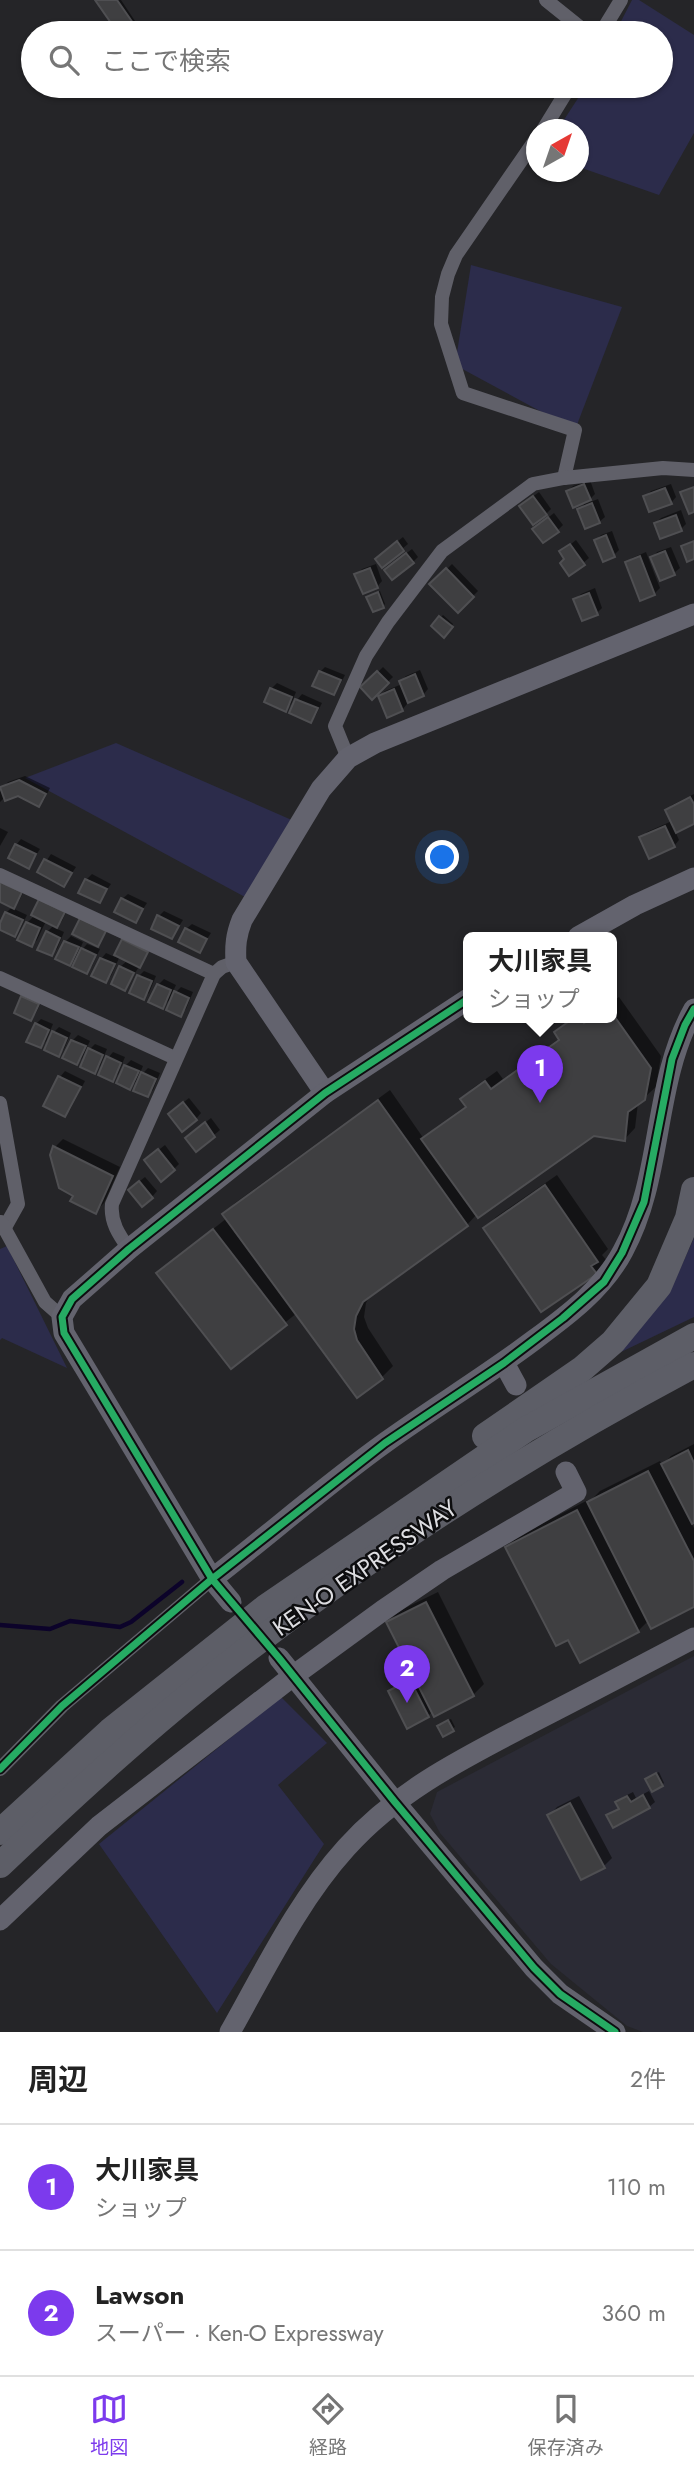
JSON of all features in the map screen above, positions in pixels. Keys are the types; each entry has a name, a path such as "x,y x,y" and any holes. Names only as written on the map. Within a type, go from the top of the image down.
{"highway":[{"path":"266,1607 454,1458 582,1369 613,1342 659,1286 688,1218 694,1191"},
{"name":"KEN-O EXPRESSWAY","path":"0,1832 110,1731 266,1607 526,1430 694,1336"},
{"name":"KEN-O EXPRESSWAY","path":"0,1865 132,1745 242,1655 379,1555 530,1457 694,1365"},
{"path":"649,1389 694,1372"}],"street":[{"path":"546,0 572,21"},
{"path":"608,21 621,0"},
{"path":"550,119 563,98"},
{"path":"526,155 456,256 442,297 441,324 463,393 575,430 564,478"},
{"path":"348,758 335,726 350,689 366,656 388,622 442,551 533,484 564,478 663,468 694,470"},
{"path":"326,1093 236,962 236,936 242,920 308,807 348,758 375,743 694,614"},
{"path":"0,875 214,974"},
{"path":"587,932 635,905 694,878"},
{"path":"129,1249 112,1219 111,1204 214,974 222,967 236,962"},
{"path":"0,978 175,1058"},
{"path":"230,1602 212,1580 64,1333 62,1317 72,1299 129,1249 326,1093 463,1002"},
{"path":"0,1769 62,1706 212,1580 385,1443 503,1363 563,1318 604,1282 622,1253 644,1202 672,1059 694,1009"},
{"path":"0,1102 18,1204 2,1224 46,1301 62,1317"},
{"path":"503,1363 516,1385"},
{"path":"0,1920 99,1826 293,1676 442,1570 576,1492 566,1472"},
{"path":"230,2032 295,1919 333,1862 394,1801 446,1768 694,1638"},
{"path":"279,1658 534,1968 560,1994 615,2032"}],"shaded area":[{"path":"632,0 639,0 672,21 621,21"},
{"path":"673,22 694,35 694,133 659,195 589,170 589,119 565,119 578,98 673,98"},
{"path":"471,265 622,307 575,430 455,365"},
{"path":"116,743 294,821 245,897 25,778"},
{"path":"694,1238 694,1317 621,1352 672,1287"},
{"path":"7,1246 67,1368 2,1338 0,1340 0,1249"},
{"path":"694,1656 694,2032 643,2032 627,2026 551,1964 440,1833 430,1814 437,1792"},
{"path":"281,1697 327,1743 278,1785 324,1844 217,2013 99,1844"}],"building":[{"path":"95,0 117,0 132,21 110,21"},
{"path":"584,484 591,500 573,508 566,491"},
{"path":"694,487 694,512 689,514 680,492"},
{"path":"665,488 672,504 649,512 643,496"},
{"path":"533,496 547,515 533,525 519,506"},
{"path":"592,503 600,523 585,529 577,509"},
{"path":"676,515 682,531 660,539 654,523"},
{"path":"548,517 559,532 543,543 532,529"},
{"path":"606,535 615,557 603,562 594,540"},
{"path":"397,541 404,551 382,568 375,559"},
{"path":"694,541 694,559 687,562 681,546"},
{"path":"570,544 585,565 569,576 560,563 564,559 559,551"},
{"path":"665,551 675,575 660,581 650,557"},
{"path":"406,553 414,563 392,580 384,570"},
{"path":"640,556 655,595 640,601 625,562"},
{"path":"370,568 378,588 363,594 354,574"},
{"path":"446,568 474,597 458,613 429,584"},
{"path":"378,592 384,608 373,612 366,597"},
{"path":"589,593 598,615 582,621 573,599"},
{"path":"439,616 453,627 444,638 431,626"},
{"path":"319,671 341,680 334,695 312,686"},
{"path":"377,671 389,683 372,700 360,687"},
{"path":"415,674 424,696 408,703 399,681"},
{"path":"270,688 292,697 286,712 264,702"},
{"path":"394,689 403,711 387,718 378,696"},
{"path":"295,699 318,708 311,723 289,713"},
{"path":"19,780 46,794 39,807 18,796 5,801 0,787"},
{"path":"690,797 694,804 694,824 676,833 665,810"},
{"path":"665,826 675,847 649,859 639,837"},
{"path":"15,844 36,854 29,869 8,858"},
{"path":"44,859 72,873 64,887 37,872"},
{"path":"85,879 107,889 100,903 78,893"},
{"path":"0,882 22,892 14,909 0,902"},
{"path":"121,898 143,909 136,923 114,912"},
{"path":"39,899 65,912 57,928 31,915"},
{"path":"5,912 23,920 15,937 0,930"},
{"path":"157,915 179,926 172,939 151,929"},
{"path":"80,918 106,931 98,947 72,934"},
{"path":"26,922 40,928 32,947 17,940"},
{"path":"185,928 207,939 200,953 178,942"},
{"path":"46,931 60,938 52,956 37,950"},
{"path":"122,939 148,952 140,968 114,955"},
{"path":"64,941 79,947 70,966 55,959"},
{"path":"81,948 96,955 87,974 72,967"},
{"path":"100,958 115,964 106,983 91,976"},
{"path":"119,966 134,973 125,991 111,984"},
{"path":"137,975 152,981 144,1000 129,993"},
{"path":"157,984 171,990 163,1009 148,1002"},
{"path":"174,991 189,998 181,1017 166,1010"},
{"path":"21,996 39,1004 31,1021 14,1013"},
{"path":"617,1020 651,1068 645,1100 628,1112 625,1141 594,1136 478,1218 421,1139 466,1107 460,1099 485,1081 491,1089 559,1040 554,1032 567,1023 617,1023"},
{"path":"35,1023 49,1030 41,1048 26,1042"},
{"path":"52,1031 67,1038 59,1057 44,1050"},
{"path":"71,1040 86,1046 77,1065 62,1058"},
{"path":"88,1048 103,1055 95,1074 80,1067"},
{"path":"106,1056 121,1063 113,1082 98,1075"},
{"path":"124,1065 139,1071 130,1090 116,1083"},
{"path":"141,1072 156,1079 148,1097 133,1091"},
{"path":"58,1076 81,1087 65,1117 43,1106"},
{"path":"378,1100 468,1226 363,1302 356,1316 354,1329 357,1340 383,1379 357,1398 222,1214"},
{"path":"183,1102 197,1120 182,1132 168,1114"},
{"path":"205,1122 215,1137 196,1152 185,1138"},
{"path":"53,1146 113,1176 96,1214 70,1201 73,1196 59,1188 50,1155"},
{"path":"158,1149 175,1170 161,1182 144,1160"},
{"path":"139,1181 153,1198 142,1207 128,1190"},
{"path":"545,1185 598,1262 591,1266 597,1274 541,1312 483,1228"},
{"path":"213,1229 287,1325 231,1369 156,1273"},
{"path":"688,1450 694,1463 692,1524 661,1464"},
{"path":"648,1471 694,1561 694,1607 651,1629 587,1502"},
{"path":"577,1510 639,1632 580,1663 568,1640 556,1646 505,1547"},
{"path":"426,1602 474,1696 434,1717 386,1622"},
{"path":"410,1680 429,1717 407,1729 388,1691"},
{"path":"448,1720 454,1731 443,1737 437,1726"},
{"path":"656,1773 663,1786 652,1792 645,1779"},
{"path":"643,1795 650,1808 613,1828 606,1815 619,1809 615,1802 627,1796 631,1802"},
{"path":"570,1803 605,1868 581,1880 547,1815"}],"waterway":[{"path":"0,1625 50,1629 70,1621 120,1627 131,1622 182,1582"}],"cycle path":[{"path":"463,1002 325,1093 129,1249 72,1299 62,1317 64,1333 212,1579 534,1968 560,1994 615,2032"},
{"path":"0,1769 62,1706 212,1579 385,1443 504,1363 563,1318 604,1282 622,1253 644,1202 672,1059 694,1009"}],"place":[{"name":"大川家具","path":"540,1103"},
{"name":"Lawson","path":"407,1703"}]}
